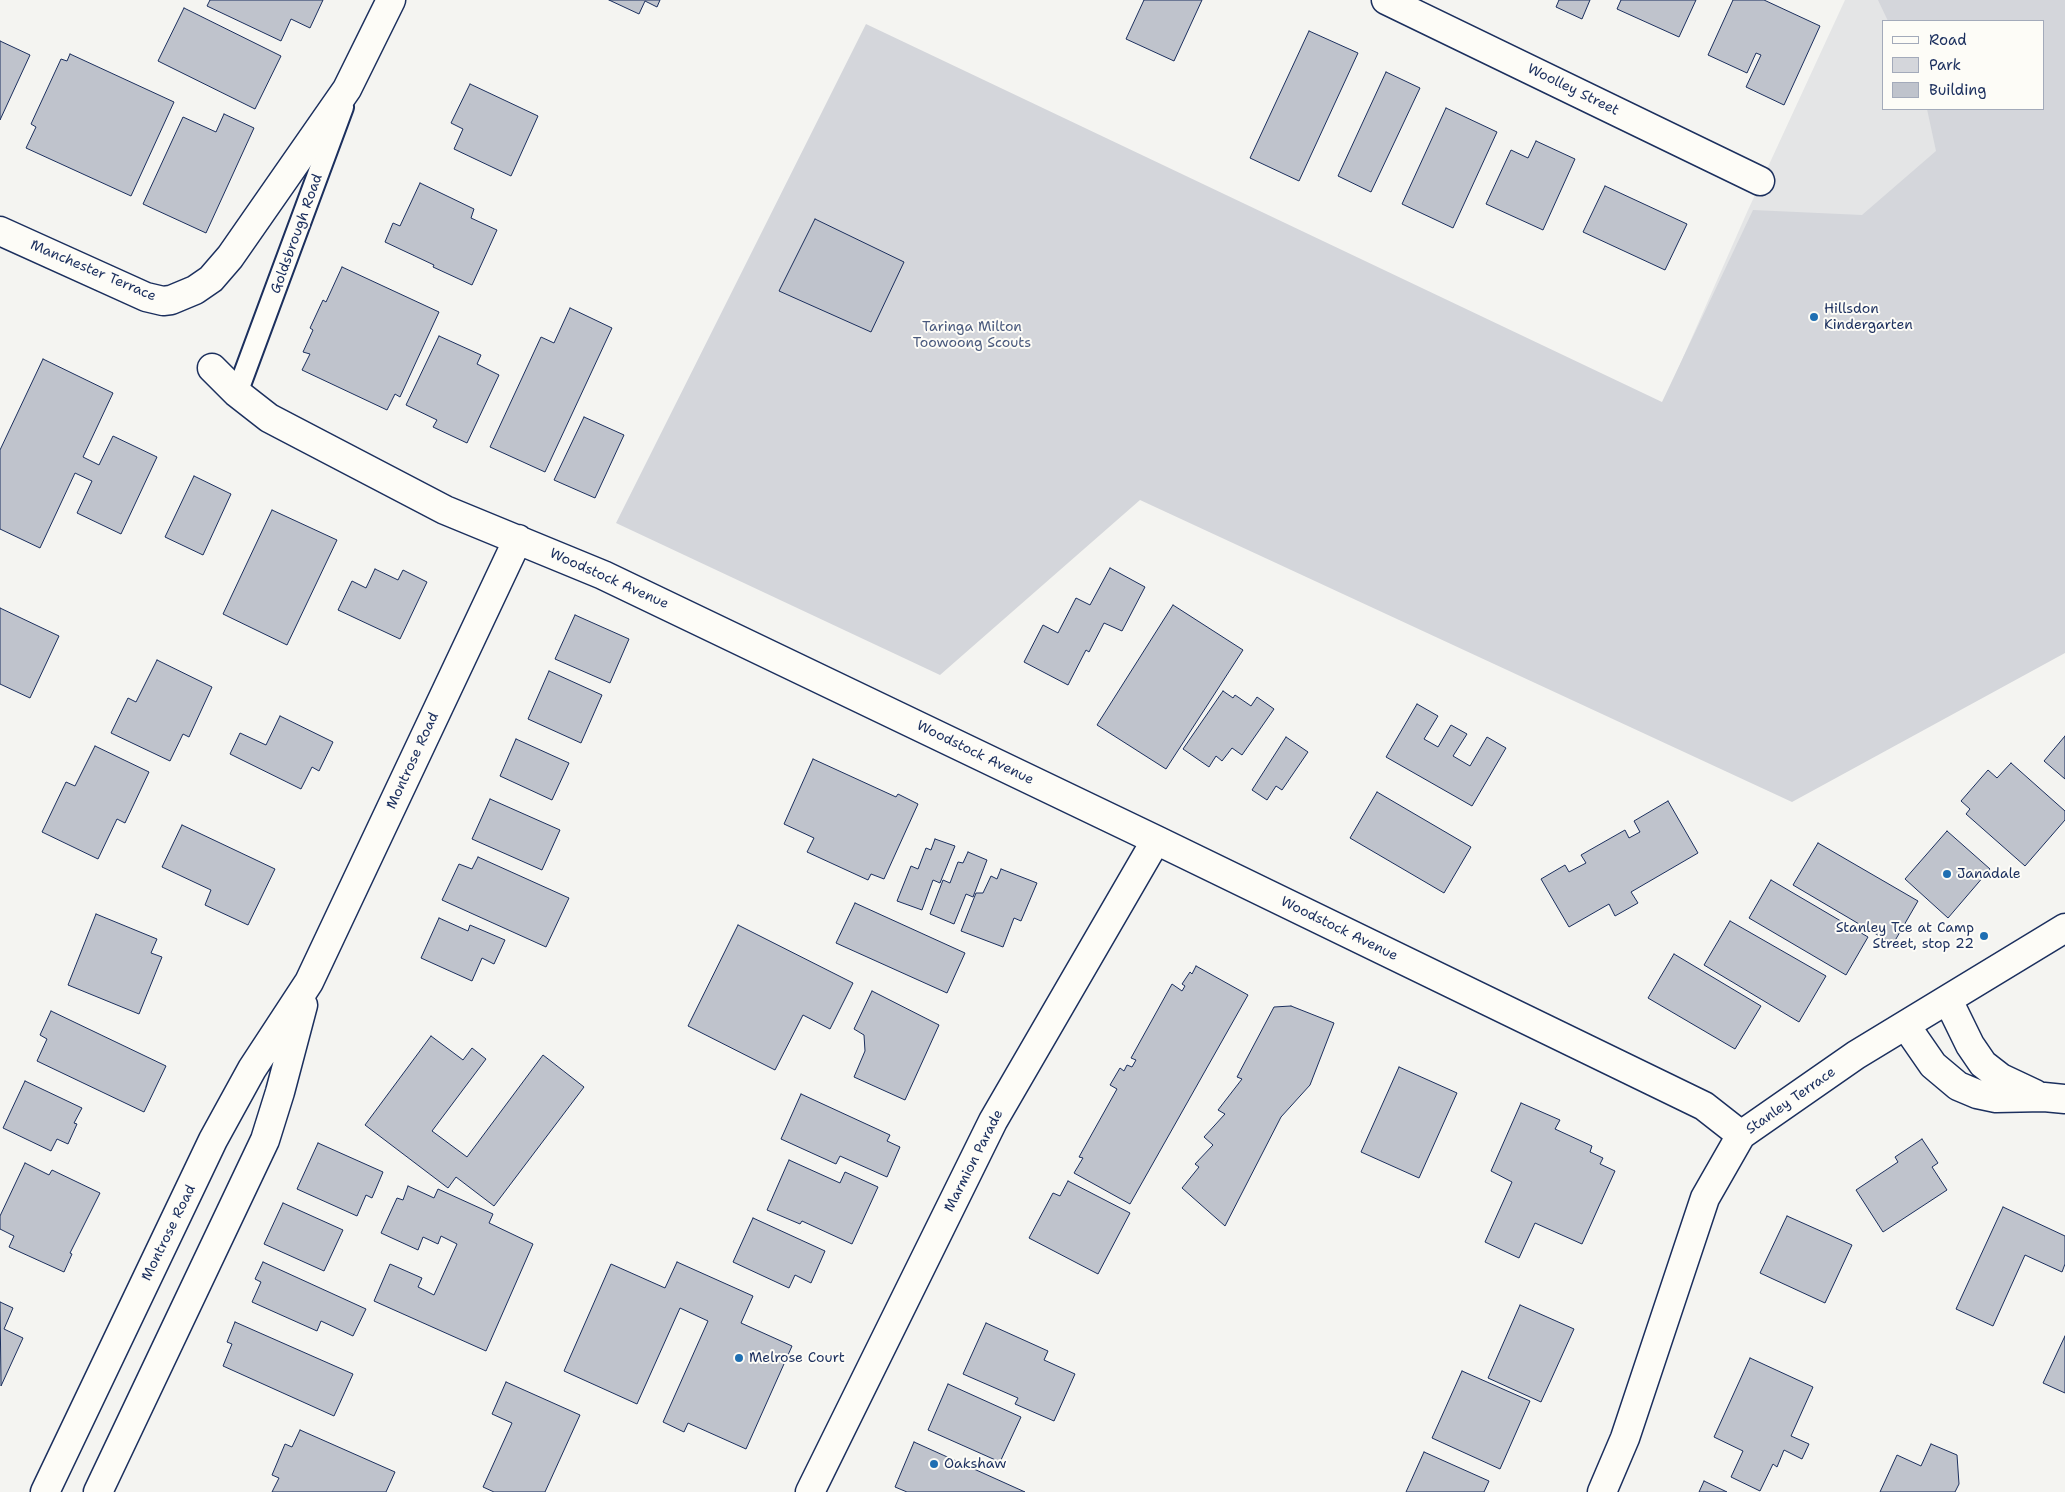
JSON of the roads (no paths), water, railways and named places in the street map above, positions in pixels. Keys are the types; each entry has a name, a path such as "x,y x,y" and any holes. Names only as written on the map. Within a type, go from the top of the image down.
{"street":[{"name":"Goldsbrough Road","path":"187,295 204,285 219,271 355,74 391,0"},
{"name":"Woolley Street","path":"1386,0 1760,181"},
{"name":"Manchester Terrace","path":"0,231 146,297 171,300 187,295"},
{"name":"Woodstock Avenue","path":"212,368 258,411 282,426 445,510 603,575 1156,840 1704,1106 1741,1135"},
{"name":"Montrose Road","path":"45,1492 213,1140 252,1069 309,982 518,540"},
{"name":"Marmion Parade","path":"810,1492 993,1122 1156,840"},
{"name":"Stanley Terrace","path":"1602,1492 1625,1438 1705,1198 1741,1135 1856,1055 2065,928"},
{"name":"Montrose Road","path":"98,1492 265,1140 280,1092 309,982"},
{"path":"1948,1000 1970,1045 1983,1064 1994,1074 2016,1087 2054,1098"},
{"path":"1906,1026 1933,1066 1958,1086 1977,1094 1996,1098 2054,1098"}],"lane":[{"name":"Goldsbrough Road","path":"238,393 355,74"}],"place":[{"name":"Hillsdon Kindergarten","path":"1814,317"},
{"name":"Janadale","path":"1947,874"},
{"name":"Stanley Tce at Camp Street, stop 22","path":"1984,936"},
{"name":"Melrose Court","path":"739,1358"},
{"name":"Oakshaw","path":"934,1464"}],"park label":[{"name":"Taringa Milton Toowoong Scouts","path":"972,336"}]}
